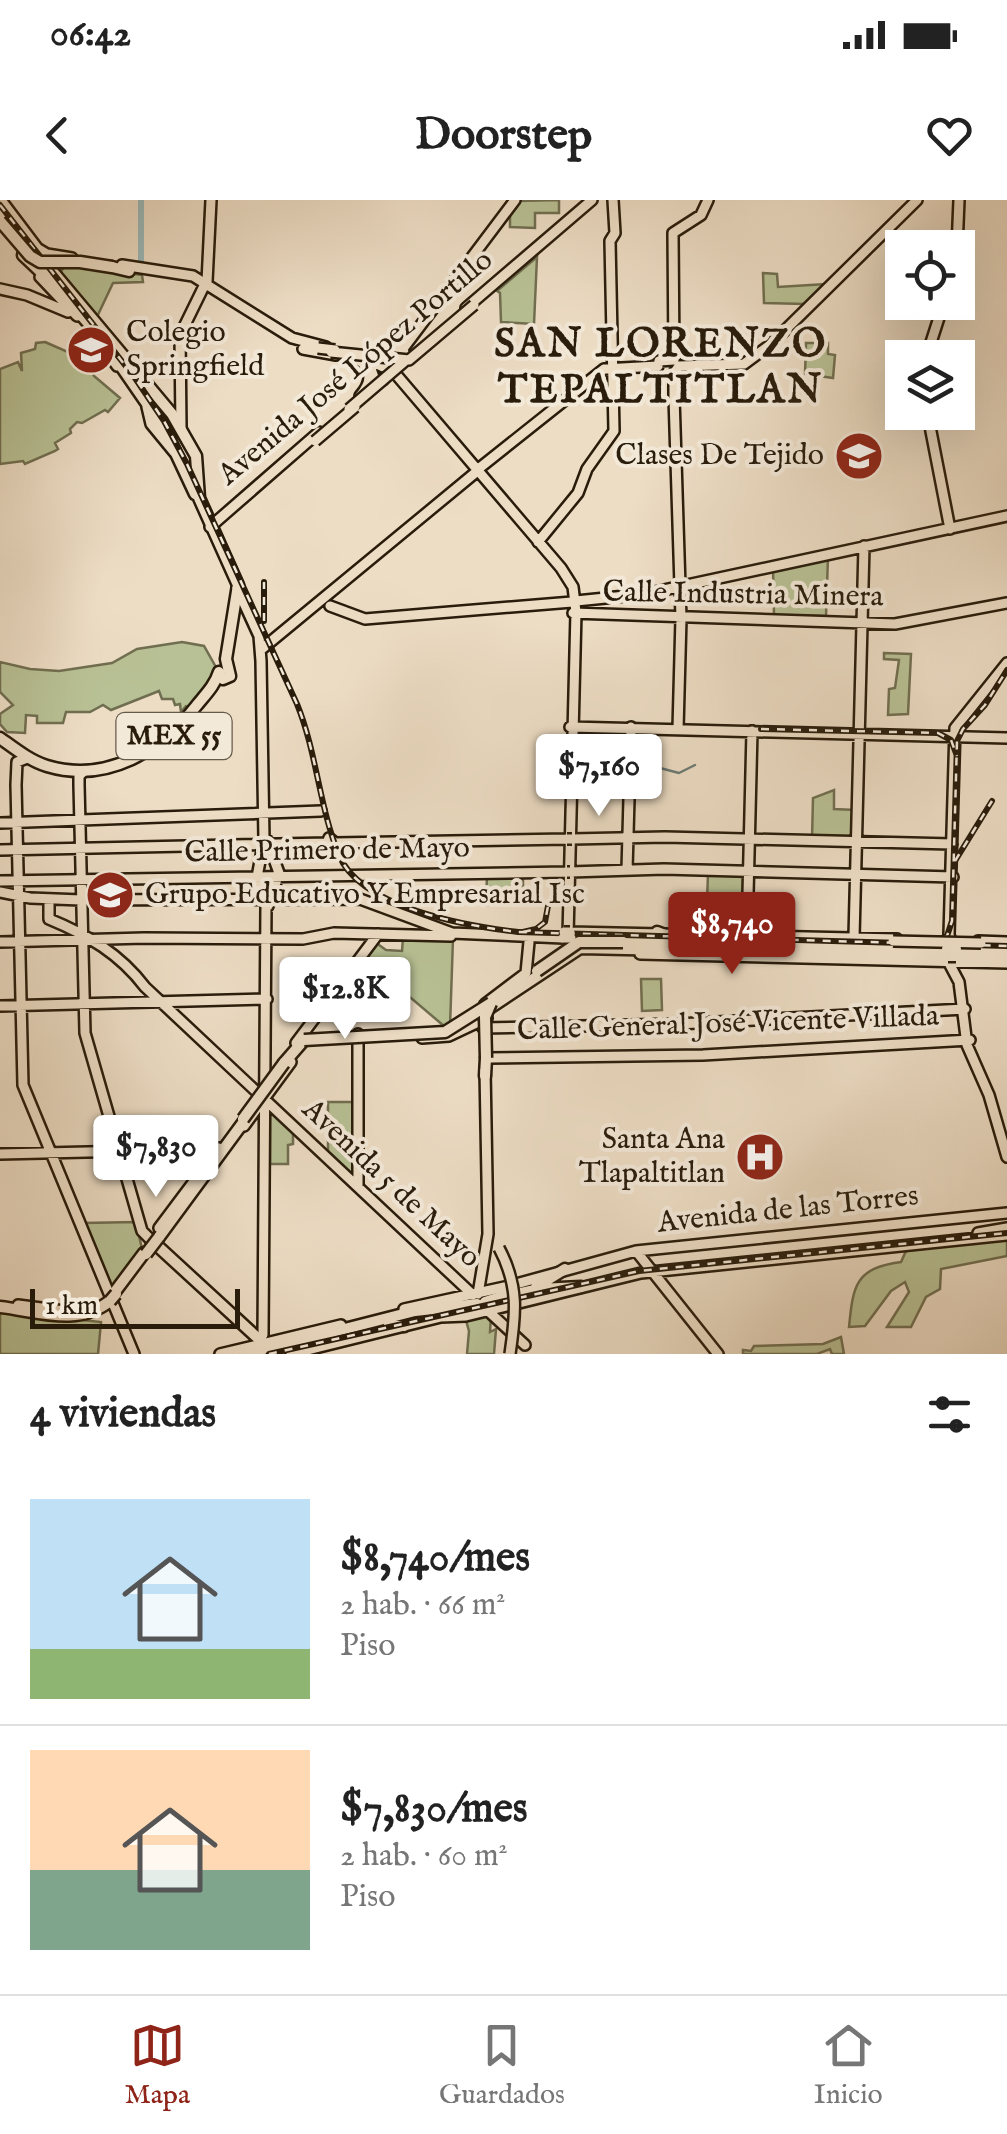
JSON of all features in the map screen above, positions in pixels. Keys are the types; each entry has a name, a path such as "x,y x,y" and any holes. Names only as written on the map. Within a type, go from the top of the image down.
{"highway":[{"name":"MEX 55","path":"2,219 18,249 177,418 196,456 195,479"},
{"name":"MEX 55","path":"2,219 32,253 59,263 74,310 150,409 182,462 198,497 205,528 215,528"},
{"path":"2,219 28,254 42,263 80,262 130,271"},
{"path":"182,462 195,479 198,497 215,528"},
{"name":"MEX 55","path":"215,528 239,592"},
{"name":"MEX 55","path":"0,739 46,766 69,771 98,769 147,756 181,727 223,675 239,592 215,528"},
{"name":"MEX 55","path":"0,739 26,758 54,771 80,773 144,754 181,727"},
{"path":"657,932 690,956"},
{"path":"765,944 792,936"},
{"path":"0,1306 72,1315 112,1297 299,1047 445,1032 489,1017 525,978 579,942 618,948"},
{"path":"525,978 576,949 638,945 765,944 1007,958"},
{"path":"678,946 844,954 951,953"},
{"path":"743,951 775,958"},
{"path":"827,960 844,954"},
{"path":"485,1076 485,1016 489,1017"},
{"path":"191,1191 223,1147"},
{"path":"152,1244 180,1265 267,1348"},
{"path":"152,1244 267,1348"},
{"path":"513,1294 537,1286 565,1269"},
{"path":"293,1351 513,1294 581,1288"},
{"path":"72,1315 112,1297"},
{"path":"415,1312 444,1300"},
{"path":"245,1354 415,1312 479,1302"},
{"path":"341,1325 359,1326"},
{"path":"389,1325 404,1326"},
{"path":"316,1348 334,1339"}],"main road":[{"path":"1,200 2,219 59,263 203,283"},
{"path":"178,389 177,332 203,283 210,200"},
{"path":"265,327 312,350 405,361 514,200"},
{"name":"Avenida José López Portillo","path":"215,528 389,369 503,281 595,200"},
{"name":"Avenida José López Portillo","path":"253,492 595,200"},
{"path":"538,542 578,493 587,469 614,432 610,241 614,234 614,200"},
{"path":"678,729 674,231 701,215 708,200"},
{"path":"269,646 604,369 658,366 658,361 744,364 770,345 917,200"},
{"path":"958,230 960,200"},
{"path":"37,248 59,263 180,272 292,338 318,348 367,356 380,372 380,381 374,392 369,390 358,398"},
{"name":"MEX 55","path":"18,249 74,310"},
{"path":"401,380 411,354 503,281"},
{"path":"0,288 74,310"},
{"path":"237,305 265,327 304,349 381,362 446,437"},
{"path":"177,418 179,338 188,312"},
{"path":"292,338 314,346 366,352 394,348 411,354"},
{"path":"366,352 401,380 562,576 577,610"},
{"path":"379,352 408,394"},
{"path":"334,422 368,386 369,372 361,361 349,356"},
{"name":"MEX 55","path":"150,409 150,422 175,454 198,497"},
{"path":"931,430 950,528"},
{"path":"475,472 570,582 577,610 564,942 549,965 537,962 531,953 533,939"},
{"path":"577,610 1007,516"},
{"path":"855,937 864,547"},
{"name":"MEX 55","path":"239,592 269,646 265,812"},
{"name":"Calle Industria Minera","path":"326,600 366,620 436,612 577,610 680,617 913,620 1007,603"},
{"name":"MEX 55","path":"255,623 261,648 266,845 257,877 266,899 267,939 263,1336 267,1348"},
{"path":"1007,664 956,726 951,953 968,1040 1007,1158"},
{"path":"572,726 1007,738"},
{"path":"447,1033 557,960 567,946 572,726"},
{"path":"627,870 630,727"},
{"path":"747,935 752,731"},
{"path":"953,877 956,736"},
{"path":"26,758 16,763 24,1085 134,1354"},
{"path":"80,773 85,1033 118,1151 152,1244"},
{"path":"573,776 629,776"},
{"path":"0,822 321,811"},
{"path":"0,850 628,838 952,844"},
{"name":"MEX 55","path":"266,845 278,873 266,899"},
{"name":"Calle Primero de Mayo","path":"0,881 627,870 953,877"},
{"path":"0,892 81,900 345,898 370,901 448,933 533,939 657,932 881,938 951,953"},
{"path":"49,899 49,918 94,940 448,933 569,936 638,945"},
{"path":"0,1154 223,1147 378,934"},
{"path":"569,936 618,948 690,956 827,960 906,961 1007,942"},
{"path":"0,942 82,937"},
{"path":"881,938 1007,942"},
{"path":"525,978 533,939"},
{"name":"Avenida 5 de Mayo","path":"94,940 124,962 162,1002 266,1093 534,1354"},
{"path":"0,1006 267,999"},
{"path":"299,1047 336,1037 447,1033 489,1017 678,1024 963,1009"},
{"path":"489,1017 491,1230 514,1294 509,1354"},
{"path":"479,1302 488,1233 485,1076 489,1017"},
{"path":"356,1182 357,1037"},
{"path":"968,1040 990,1090 1007,1146"},
{"name":"Calle General José Vicente Villada","path":"487,1058 672,1056 968,1040"},
{"name":"Avenida de las Torres","path":"479,1302 565,1269 636,1251 1007,1216"},
{"path":"835,1230 847,1238 847,1247 841,1253"},
{"name":"Avenida de las Torres","path":"479,1302 581,1288 648,1272 946,1242 1007,1232"},
{"path":"488,1233 498,1249"},
{"path":"636,1251 648,1272 718,1354"},
{"path":"220,1354 267,1348 444,1300 479,1302"},
{"path":"293,1351 445,1316 479,1302"},
{"path":"0,1306 72,1315"}],"green space":[{"path":"559,200 559,213 535,213 535,228 510,227 510,212 517,201"},
{"path":"537,257 534,324 501,322 497,291"},
{"path":"64,267 142,275 143,282 113,283 96,319 60,273"},
{"path":"763,273 777,274 778,287 827,284 806,304 764,303"},
{"path":"45,342 90,368 120,398 108,412 77,422 71,433 55,443 55,451 25,464 0,464 0,369 18,362 22,371 21,353"},
{"path":"806,343 828,343 828,354 835,355 833,378 805,374"},
{"path":"828,557 826,616 774,615 773,569"},
{"path":"182,642 204,646 217,669 191,707 186,706 181,712 180,704 162,699 159,691 111,710 103,705 90,712 66,712 63,723 37,723 37,716 26,715 25,733 7,732 0,724 0,714 13,705 0,692 0,662 59,671 112,663 137,649"},
{"path":"884,653 911,654 908,714 888,715 889,689 895,688 899,660 884,659"},
{"path":"834,790 834,809 855,810 854,840 812,839 813,798"},
{"path":"708,873 746,874 745,933 706,932"},
{"path":"523,874 523,904 486,905 487,875"},
{"path":"403,938 453,939 450,1027 365,959 375,942 386,950 402,951"},
{"path":"641,979 661,979 662,1010 642,1011"},
{"path":"328,1102 356,1102 356,1179 328,1154"},
{"path":"274,1111 293,1129 288,1164 270,1164 270,1113"},
{"path":"136,1222 142,1249 110,1288 84,1223"},
{"path":"1007,1239 1007,1256 941,1269 940,1289 926,1297 911,1327 887,1327 909,1292 905,1282 891,1291 865,1326 849,1327 859,1281 874,1269 901,1262 906,1251"},
{"path":"0,1311 101,1322 98,1354 0,1354"},
{"path":"491,1316 490,1332 496,1329 494,1354 467,1354 469,1331 465,1317"},
{"path":"841,1337 844,1354 832,1354 830,1349 817,1354 743,1354 743,1350 751,1351 754,1346 823,1344"}],"waterway":[{"path":"141,200 141,264"},
{"path":"962,725 989,697 1004,674"},
{"path":"633,773 660,768 679,773 695,765"}],"tunnel":[{"path":"273,1354 295,1348"}],"railway":[{"path":"0,205 164,421 297,704 339,855 369,889 444,919 518,932 1007,946"},
{"path":"264,582 264,621"},
{"path":"928,944 947,936 952,921 957,741 1007,670"},
{"path":"761,729 938,733 951,740 957,756"},
{"path":"955,861 992,801"},
{"path":"523,932 545,922 548,906"},
{"path":"269,1354 639,1271 1007,1233"}],"place":[{"name":"Colegio Springfield","path":"91,350"},
{"name":"Clases De Tejido","path":"859,456"},
{"name":"Grupo Educativo Y Empresarial Isc","path":"110,895"},
{"name":"Santa Ana Tlapaltitlan","path":"760,1157"}],"district":[{"name":"SAN LORENZO TEPALTITLAN","path":"661,368"}]}
